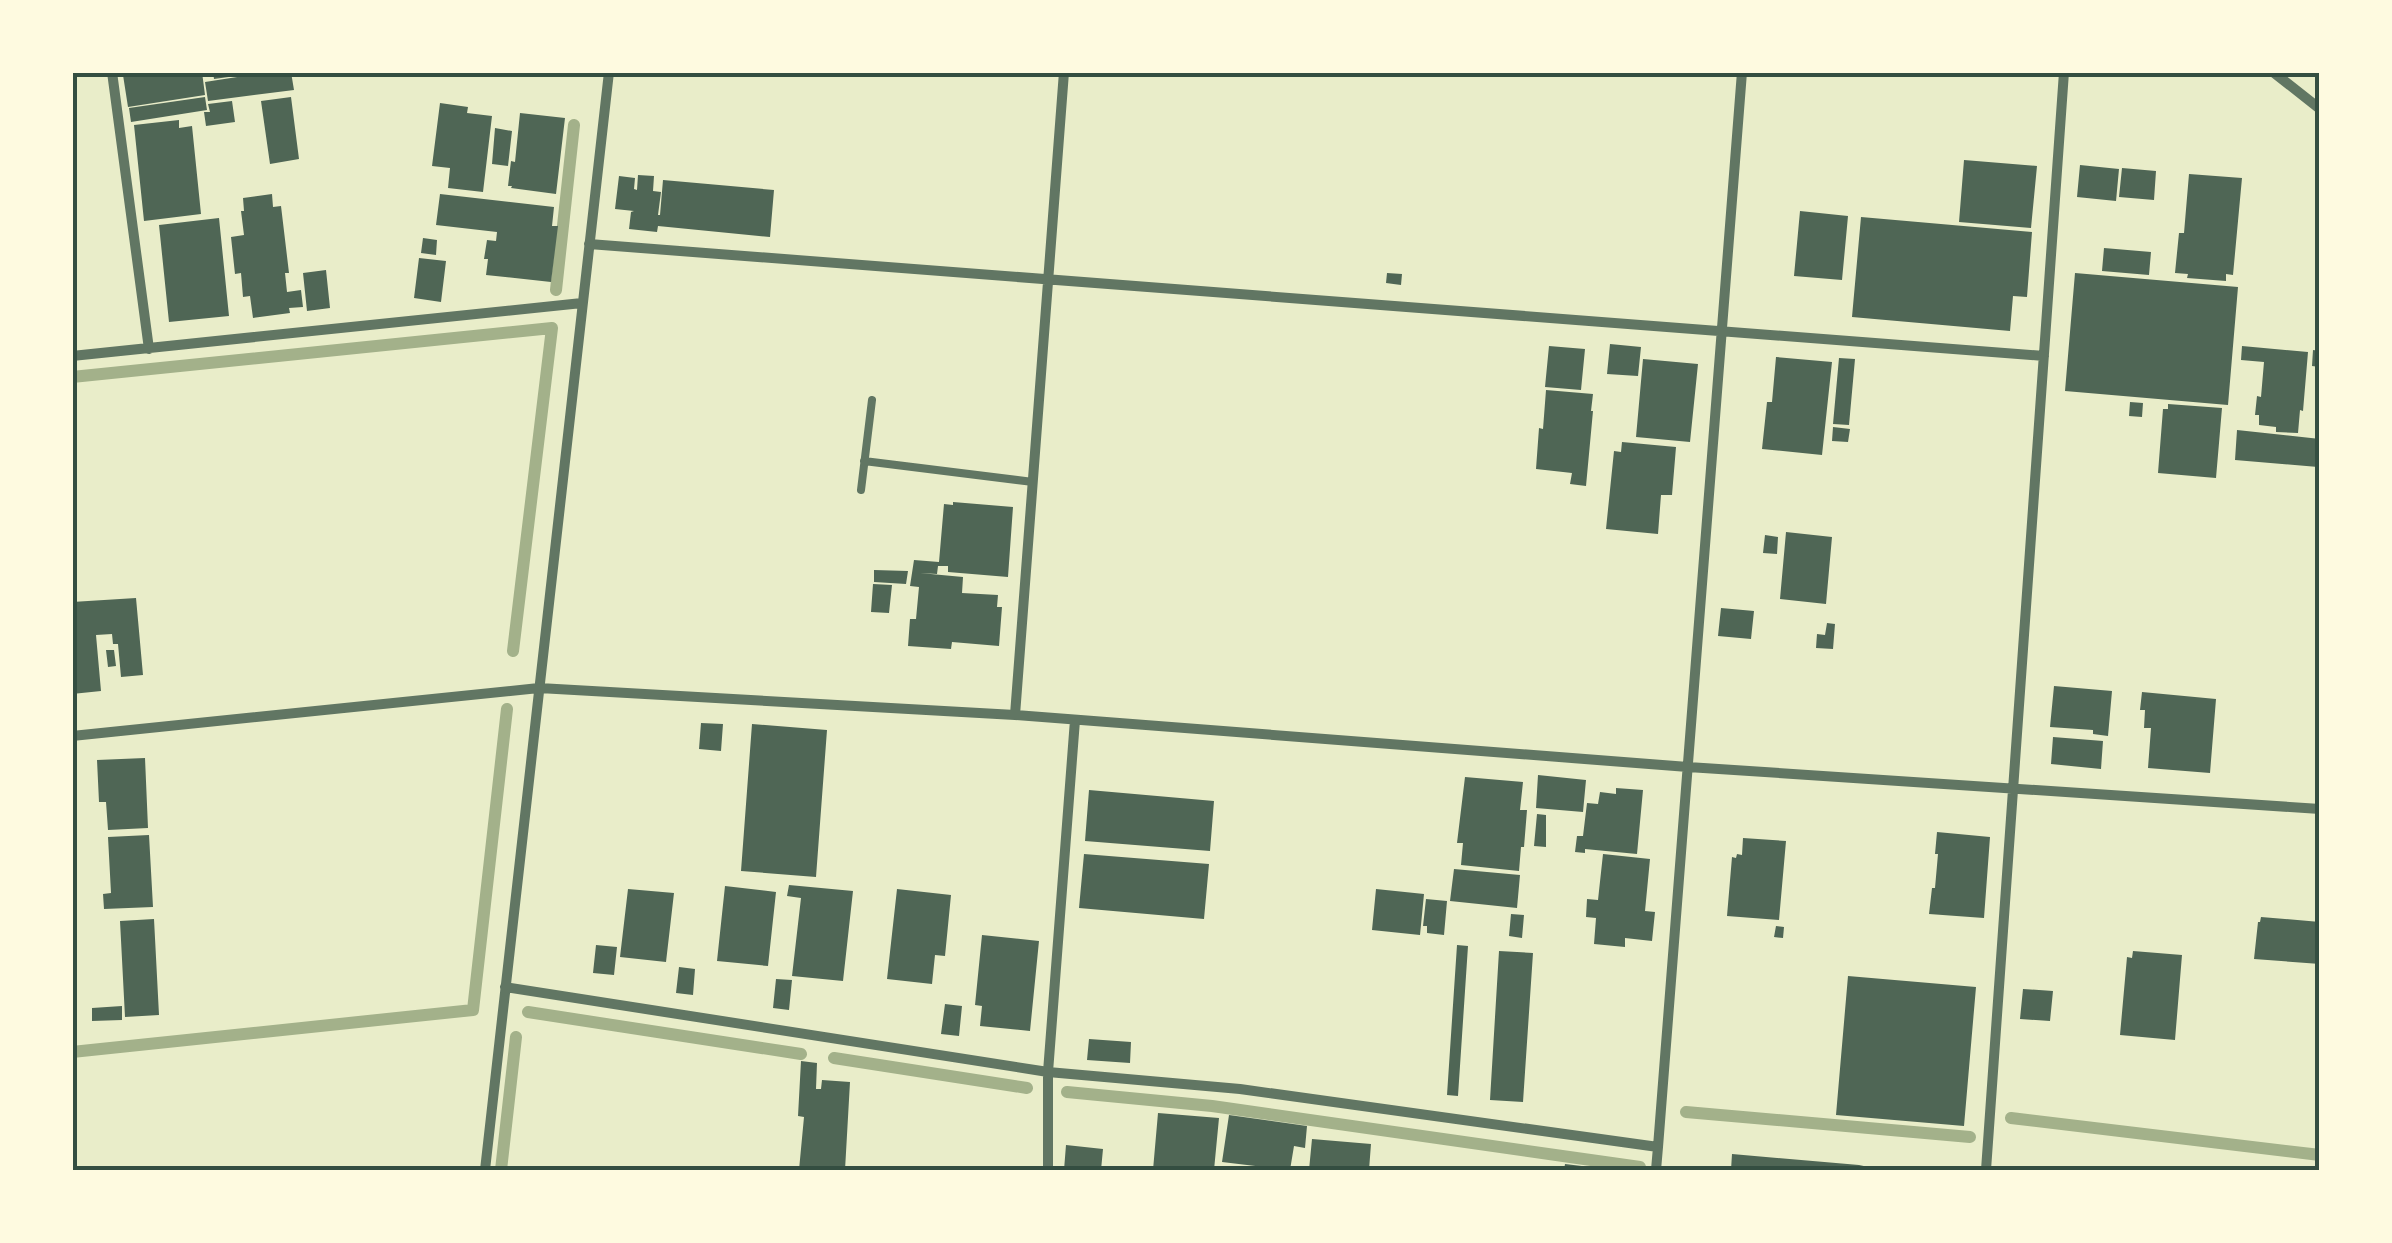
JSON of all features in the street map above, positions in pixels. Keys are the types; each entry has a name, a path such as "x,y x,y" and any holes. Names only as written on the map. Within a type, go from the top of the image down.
{"street":[{"path":"112,72 149,349"},
{"path":"485,1170 609,72"},
{"path":"1015,714 1064,72"},
{"path":"1656,1170 1742,72"},
{"path":"1986,1170 2064,72"},
{"path":"2272,72 2320,110"},
{"path":"590,244 2044,356"},
{"path":"72,356 582,303"},
{"path":"72,736 539,688 1015,714 1688,767 2320,810"},
{"path":"1048,1170 1048,1072 1075,720"},
{"path":"506,987 1048,1072 1240,1089 1658,1146"}],"lane":[{"path":"860,490 872,400"},
{"path":"864,461 1033,482"}],"building":[{"path":"202,72 205,95 128,107 123,75"},
{"path":"213,72 243,72 243,75 214,79"},
{"path":"249,72 291,72 294,90 208,101 205,82 250,75"},
{"path":"205,97 207,110 131,122 129,108"},
{"path":"291,97 299,159 270,164 261,101"},
{"path":"232,101 235,122 206,126 204,112 210,112 208,104"},
{"path":"440,103 468,107 467,113 492,116 483,192 448,188 450,168 432,166"},
{"path":"520,113 565,118 556,194 508,186 511,161 515,162"},
{"path":"179,120 179,128 192,126 201,214 144,221 134,125"},
{"path":"495,128 512,131 508,166 492,164"},
{"path":"1964,160 2037,166 2031,228 1959,222"},
{"path":"2080,165 2119,169 2116,201 2077,197"},
{"path":"2122,168 2156,171 2154,200 2119,197"},
{"path":"2189,174 2242,178 2233,275 2226,274 2226,281 2187,278 2188,274 2175,273 2179,233 2184,233"},
{"path":"638,175 654,176 653,191 661,192 658,215 663,180 774,190 770,237 658,226 657,232 629,229 634,211 615,209 619,176 635,178 637,190"},
{"path":"272,194 273,207 281,206 289,273 285,273 287,292 301,290 303,307 289,308 290,313 253,318 250,296 243,297 241,273 235,274 231,237 244,235 243,198"},
{"path":"440,194 554,207 552,226 558,226 551,282 486,275 487,240 496,241 497,232 436,225"},
{"path":"1800,211 1848,216 1842,280 1794,276"},
{"path":"1861,217 2032,232 2027,297 2013,296 2010,331 1852,317"},
{"path":"219,218 229,316 169,322 159,225"},
{"path":"423,238 437,240 436,255 421,253"},
{"path":"2104,248 2151,252 2149,275 2102,271"},
{"path":"419,258 446,261 441,302 414,298"},
{"path":"326,270 330,308 307,311 303,273"},
{"path":"1387,273 1402,274 1401,285 1386,283"},
{"path":"2075,273 2238,287 2228,405 2065,391"},
{"path":"1610,344 1641,347 1638,376 1607,374"},
{"path":"1549,346 1585,349 1581,390 1545,387"},
{"path":"2242,346 2308,352 2298,433 2276,432 2276,427 2259,425 2259,415 2255,415 2264,362 2241,360"},
{"path":"2313,350 2320,351 2320,367 2312,366"},
{"path":"1776,357 1832,362 1822,455 1762,449"},
{"path":"1839,358 1855,359 1849,425 1833,424"},
{"path":"1643,359 1698,364 1690,442 1636,437"},
{"path":"1546,390 1593,394 1586,486 1570,484 1572,473 1536,469"},
{"path":"2130,402 2143,403 2142,417 2129,416"},
{"path":"2168,404 2222,408 2216,478 2158,473 2163,409 2168,409"},
{"path":"1833,427 1850,429 1848,442 1832,441"},
{"path":"2237,430 2320,439 2318,467 2235,460"},
{"path":"1622,442 1676,447 1672,495 1661,495 1658,534 1606,529 1614,451 1621,452"},
{"path":"944,504 1013,507 1008,577 948,572 948,566 938,566 937,574 920,573 963,577 962,593 998,595 997,607 1002,607 999,646 952,642 951,649 908,646 919,587 910,586 914,560 939,562"},
{"path":"1786,532 1832,537 1826,604 1780,599"},
{"path":"1765,535 1778,537 1777,554 1763,553"},
{"path":"874,570 908,571 906,584 874,582"},
{"path":"873,584 892,585 889,613 871,612"},
{"path":"136,598 143,675 121,677 118,644 113,644 112,634 96,635 101,691 72,694 72,602"},
{"path":"1721,608 1754,611 1751,639 1718,636"},
{"path":"1827,623 1835,624 1833,649 1816,648 1817,634 1825,635"},
{"path":"106,650 114,650 116,666 108,667"},
{"path":"2054,686 2112,691 2108,736 2093,734 2093,730 2050,727"},
{"path":"2142,692 2216,699 2210,773 2148,768 2151,728 2144,728"},
{"path":"701,723 723,724 721,751 699,749"},
{"path":"752,724 827,730 816,877 741,871"},
{"path":"2053,737 2103,741 2101,769 2051,764"},
{"path":"145,758 148,828 108,830 106,802 99,802 97,760"},
{"path":"1538,775 1586,780 1583,812 1536,808"},
{"path":"1465,777 1523,782 1520,810 1527,810 1519,871 1461,865 1463,843 1457,843"},
{"path":"1616,788 1643,790 1637,854 1585,849 1585,853 1575,852 1577,836 1583,836 1587,803 1598,804 1600,792 1616,794"},
{"path":"1089,790 1214,801 1210,851 1085,841"},
{"path":"1537,814 1546,815 1546,847 1534,846"},
{"path":"1937,832 1990,837 1984,918 1929,914 1935,888"},
{"path":"149,835 153,907 104,909 103,894 111,893 108,837"},
{"path":"1743,838 1786,841 1779,920 1727,916 1732,857 1742,855"},
{"path":"1084,854 1209,864 1204,919 1079,908"},
{"path":"1603,854 1650,859 1645,911 1655,912 1652,941 1625,938 1625,947 1594,944 1596,918 1586,917 1587,899 1598,900"},
{"path":"1454,869 1520,875 1517,908 1450,901"},
{"path":"789,885 853,891 843,981 792,976 801,898 787,896"},
{"path":"725,886 776,892 768,966 717,961"},
{"path":"628,889 674,893 666,962 620,957"},
{"path":"897,889 951,895 945,956 935,955 932,984 887,979"},
{"path":"1376,889 1424,894 1420,935 1372,930"},
{"path":"1426,899 1447,901 1444,935 1427,933 1427,926 1423,926"},
{"path":"1511,914 1524,915 1522,938 1509,936"},
{"path":"2261,917 2320,922 2320,964 2254,959"},
{"path":"154,919 159,1015 125,1017 120,921"},
{"path":"1776,926 1784,927 1783,938 1774,937"},
{"path":"982,935 1039,941 1030,1031 980,1026 982,1006 975,1005"},
{"path":"596,945 617,947 614,975 593,973"},
{"path":"1457,945 1468,946 1458,1096 1447,1095"},
{"path":"1499,951 1533,953 1523,1102 1490,1100"},
{"path":"2133,951 2182,955 2175,1040 2120,1035 2127,957 2132,958"},
{"path":"679,967 695,969 693,995 676,993"},
{"path":"1848,976 1976,987 1964,1126 1836,1115"},
{"path":"776,979 792,980 789,1010 773,1008"},
{"path":"2023,989 2053,991 2050,1021 2020,1019"},
{"path":"945,1004 962,1006 959,1036 941,1034"},
{"path":"122,1006 122,1020 92,1021 92,1008"},
{"path":"1089,1039 1131,1042 1130,1063 1087,1060"},
{"path":"801,1061 817,1063 816,1089 821,1089 822,1080 850,1082 845,1170 799,1170 804,1117 798,1116"},
{"path":"1158,1113 1219,1118 1214,1170 1153,1170"},
{"path":"1229,1115 1307,1126 1305,1148 1294,1146 1290,1170 1222,1162"},
{"path":"1312,1139 1371,1144 1369,1170 1309,1170"},
{"path":"1066,1145 1103,1149 1101,1170 1064,1170"},
{"path":"1732,1154 1859,1165 1873,1170 1731,1170"},
{"path":"1565,1164 1598,1168 1598,1170 1564,1170"}],"waterway":[{"path":"556,290 574,125"},
{"path":"72,377 552,328 513,651"},
{"path":"72,1052 473,1010 507,709"},
{"path":"528,1012 801,1054"},
{"path":"501,1170 516,1037"},
{"path":"834,1058 1027,1088"},
{"path":"1067,1092 1212,1106 1640,1167"},
{"path":"1686,1112 1970,1137"},
{"path":"2011,1118 2320,1155"}]}
